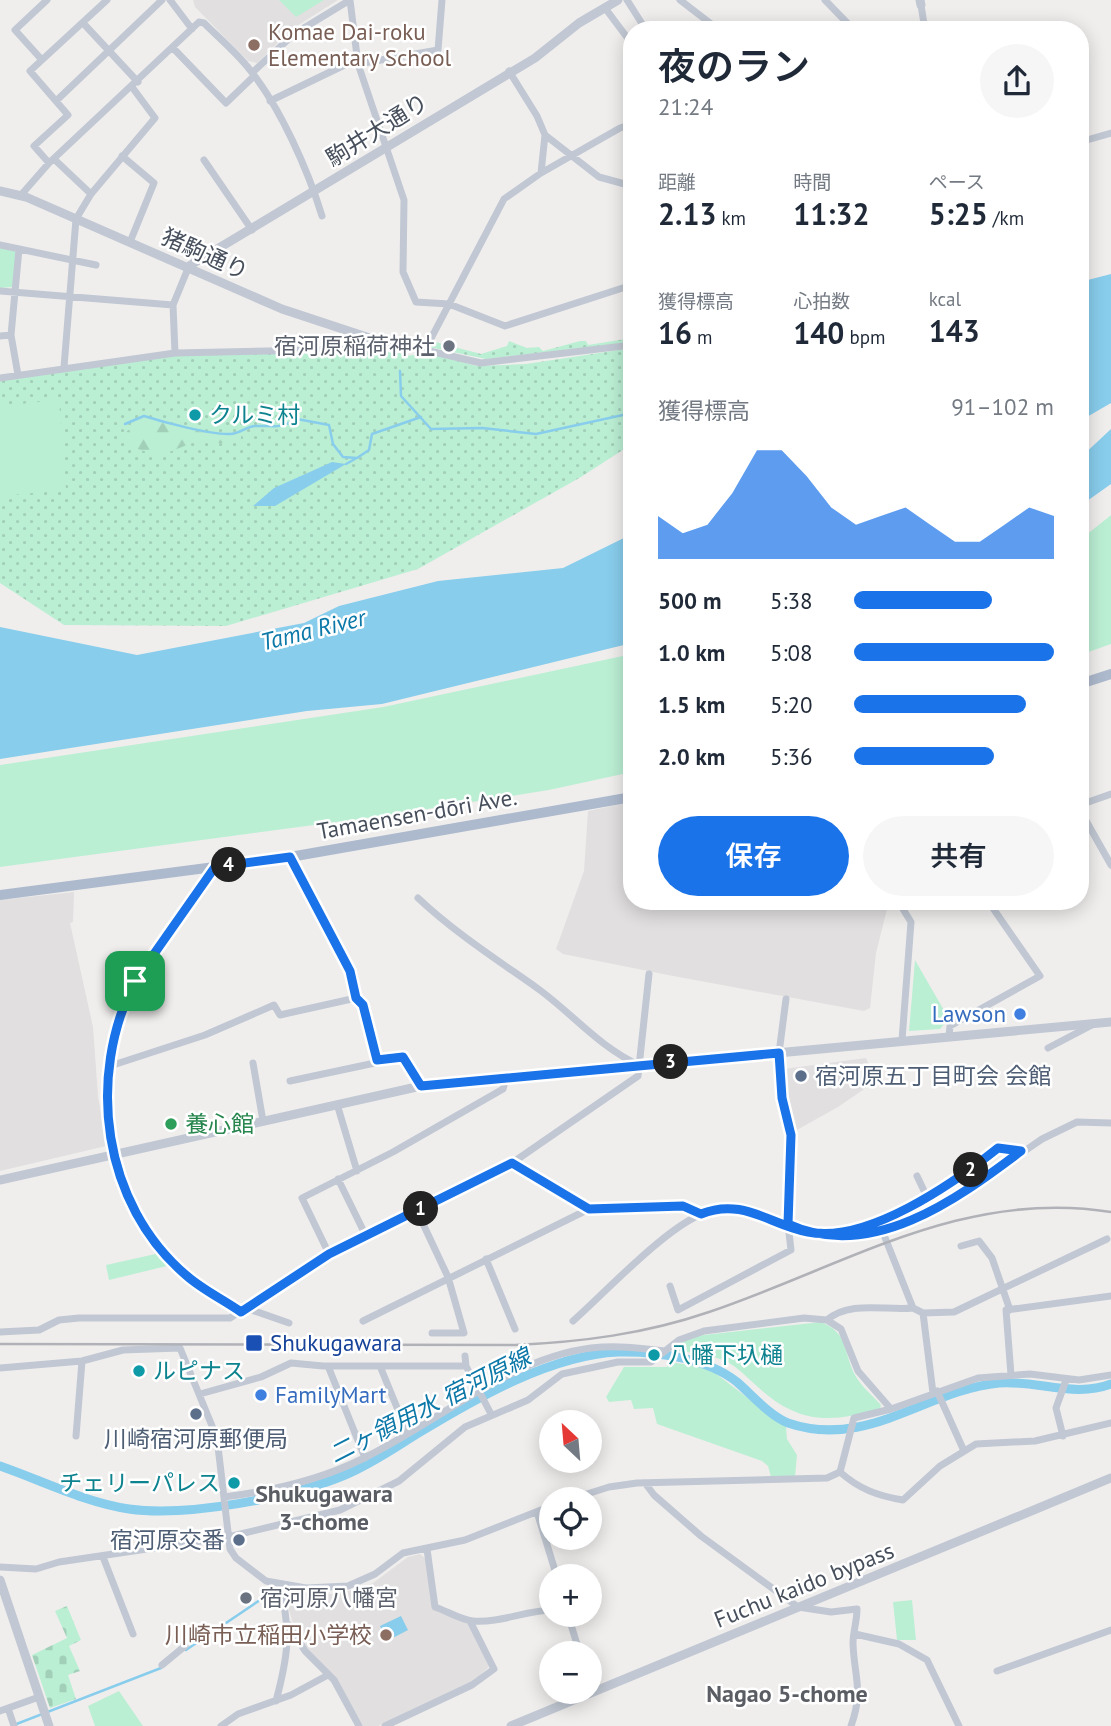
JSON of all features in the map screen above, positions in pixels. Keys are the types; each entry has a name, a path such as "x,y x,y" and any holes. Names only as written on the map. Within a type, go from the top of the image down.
{"main road":[{"path":"1089,681 1111,674"},
{"name":"Tamaensen-dōri Ave.","path":"0,895 290,857 623,799"}],"street":[{"path":"42,60 15,30 47,0"},
{"path":"91,194 34,146 68,115 30,71 107,0"},
{"path":"55,101 162,0"},
{"path":"170,0 192,29"},
{"path":"173,48 226,103 293,34 350,0 357,61 404,200 403,272 416,302 449,304 505,326 623,288"},
{"path":"270,100 357,61 438,50 442,0"},
{"name":"駒井大通り","path":"189,266 551,48 579,23 618,0"},
{"path":"627,0 640,21"},
{"path":"680,0 707,21"},
{"path":"825,0 845,21"},
{"path":"921,2 924,21"},
{"path":"605,8 623,32"},
{"path":"21,195 52,161 199,22 204,23 253,74 270,100 314,192 322,216"},
{"path":"64,367 76,219 91,194 155,118 135,85 83,23"},
{"path":"509,71 537,116 544,135 541,173"},
{"path":"425,350 504,199 541,173 623,127"},
{"path":"1089,139 1111,133"},
{"path":"544,135 599,177 623,184"},
{"path":"122,156 154,183 130,242"},
{"path":"204,160 252,230"},
{"name":"猪駒通り","path":"0,191 21,195 189,266 282,309 397,347"},
{"path":"0,245 96,265"},
{"path":"18,375 11,335 19,249"},
{"path":"175,353 173,305 189,266"},
{"path":"0,291 173,305"},
{"path":"0,335 11,335"},
{"path":"0,378 175,353 368,349 385,343"},
{"path":"397,347 425,350 481,363 623,346"},
{"path":"1089,802 1111,794"},
{"path":"1089,826 1111,865"},
{"path":"290,857 350,971 356,998 363,1005 377,1060"},
{"path":"215,867 135,981 113,1037 107,1067 107,1102 113,1154 133,1207 169,1258 188,1277 244,1310 289,1323"},
{"path":"418,898 451,929 539,990 577,1024 623,1057 640,1065"},
{"path":"902,1040 911,922 904,910"},
{"path":"949,1037 950,1026 1040,976 994,910"},
{"path":"0,1332 39,1330 59,1320 221,1319 244,1310 329,1254 512,1163 638,1076 649,974"},
{"path":"107,1067 205,1035 274,1005 280,1015 356,998"},
{"path":"670,1286 678,1310 791,1251 788,1224 791,1135 782,1098 779,1053 786,999"},
{"path":"0,1180 421,1086 1111,1022"},
{"path":"1048,1048 1096,1023"},
{"path":"290,1081 377,1060 403,1057 421,1086"},
{"path":"253,1063 263,1121"},
{"path":"329,1254 302,1198 357,1171 503,1088 506,1078"},
{"path":"337,1104 357,1171"},
{"path":"573,1321 663,1239 701,1214 735,1209 806,1232 857,1237 938,1208 1021,1151 1077,1122 1111,1123"},
{"path":"833,1233 891,1217 965,1175 998,1148 1021,1151"},
{"path":"512,1163 589,1209"},
{"path":"918,1176 927,1197"},
{"path":"338,1179 366,1236"},
{"path":"363,1321 589,1209 683,1206 701,1214"},
{"path":"417,1211 448,1278 464,1334 432,1333"},
{"path":"882,1230 913,1308"},
{"path":"827,1320 839,1314 876,1305 889,1309 913,1308 923,1313 954,1312 1107,1239"},
{"path":"961,1246 979,1241 992,1258 1010,1310"},
{"path":"486,1259 515,1329"},
{"path":"1011,1375 1006,1310 1111,1296"},
{"path":"923,1313 936,1392 964,1451"},
{"path":"0,1567 36,1569 59,1562 228,1537 340,1510 399,1481 465,1427 490,1411 528,1400 562,1374 618,1362 654,1360 679,1340 704,1331 804,1318 827,1320 841,1329 858,1371 891,1409"},
{"path":"225,1502 322,1475 365,1458 407,1432 530,1367 589,1348 632,1346 665,1351"},
{"path":"0,1368 82,1361 123,1350 180,1348 216,1437 228,1537 236,1558 266,1581 279,1585 319,1588 348,1586 375,1574 403,1553 465,1540 537,1512 553,1564"},
{"path":"466,1356 466,1366 490,1411"},
{"path":"76,1436 82,1361"},
{"path":"200,1394 261,1377 291,1363 328,1366 466,1366"},
{"path":"328,1366 365,1458"},
{"path":"380,1366 407,1432"},
{"path":"840,1472 854,1418 891,1409 978,1378 1030,1374 1066,1381 1111,1374"},
{"path":"1063,1436 1056,1408 1066,1381"},
{"path":"840,1472 855,1485 870,1492 903,1500 940,1466 984,1442 1035,1441 1111,1423"},
{"path":"602,1489 645,1483 816,1480 840,1472"},
{"name":"Fuchu kaido bypass","path":"602,1686 1111,1478"},
{"path":"645,1483 654,1495 701,1536 798,1607 831,1612 857,1609 855,1634 860,1683 858,1707 851,1726"},
{"path":"427,1549 435,1607 470,1621 496,1620 517,1613 539,1611"},
{"path":"103,1557 133,1634"},
{"path":"0,1580 3,1599 49,1726"},
{"path":"279,1585 289,1625 305,1651 334,1680 359,1726"},
{"path":"385,1726 472,1685 494,1669 470,1621"},
{"path":"276,1701 284,1672 289,1625"},
{"path":"997,1671 1111,1630"},
{"path":"855,1634 899,1644 928,1660 959,1726"},
{"path":"162,1665 185,1646"},
{"path":"221,1726 238,1714 276,1701 328,1675"},
{"path":"14,1726 4,1710 38,1697"},
{"name":"Fuchu kaido bypass","path":"511,1726 561,1704"}],"shaded area":[{"name":"Komae Dai-roku Elementary School","path":"193,0 338,0 292,29 257,63 248,61 195,7"},
{"path":"623,804 623,910 887,910 876,953 870,1008 864,1011 563,954 556,949 584,871 588,811"},
{"path":"74,892 73,922 70,923 93,1027 98,1096 106,1146 0,1171 0,900"},
{"path":"866,1058 876,1081 838,1107 795,1131 786,1095 784,1069"},
{"name":"川崎市立稲田小学校","path":"420,1554 426,1559 433,1609 470,1624 489,1667 472,1682 378,1726 363,1726 336,1678 310,1653 295,1631 284,1592 332,1594 359,1589 373,1583 408,1557"}],"green space":[{"path":"279,0 324,0 296,17"},
{"path":"0,247 15,250 16,253 13,287 0,288"},
{"path":"623,339 623,343 486,359 429,347 432,341 481,354 507,346 509,341 527,348 539,347 543,351 580,341 586,341 588,345"},
{"path":"385,346 406,356 428,353 477,366 526,364 623,349 623,450 581,477 418,569 226,626 64,625 0,583 0,380 158,356"},
{"path":"59,400 66,490 0,496 0,406"},
{"path":"144,419 220,436 241,436 241,443 192,443 159,456 129,446 127,431"},
{"path":"1111,515 1111,644 1089,652 1089,533"},
{"path":"623,656 623,774 549,790 396,814 0,867 0,765 383,707"},
{"path":"915,960 949,1019 940,1029 909,1031"},
{"path":"160,1253 171,1265 109,1280 106,1265"},
{"path":"821,1322 830,1326 841,1338 855,1375 881,1405 880,1409 831,1418 802,1414 774,1400 726,1361 672,1350 678,1343 695,1336"},
{"path":"669,1362 697,1366 715,1373 786,1427 787,1439 797,1455 795,1477 771,1477 768,1466 762,1461 657,1424 653,1408 634,1409 631,1400 609,1402 606,1397 624,1367 667,1367"},
{"path":"912,1600 916,1640 897,1640 893,1602"},
{"path":"67,1606 81,1640 69,1646 80,1671 68,1675 76,1699 50,1708 32,1655 67,1638 55,1611"},
{"path":"119,1691 143,1726 95,1726 88,1706"}],"water":[{"path":"1111,274 1111,403 1089,416 1089,280"},
{"path":"1111,429 1111,484 1089,500 1089,450"},
{"path":"332,462 346,464 275,506 253,506 274,488"},
{"name":"Tama River","path":"623,538 623,645 382,704 307,711 0,759 0,627 137,655 304,623 339,606 438,581 563,568"},
{"path":"401,1616 408,1630 387,1641 380,1626"}],"waterway":[{"path":"400,371 401,396 431,429 482,428 536,434 623,415"},
{"path":"125,424 144,416 175,425 230,434 252,426 280,426 297,419 329,425 333,444 343,457 357,458 369,450 372,434 421,417"},
{"path":"346,464 355,459"},
{"name":"二ヶ領用水 宿河原線","path":"0,1466 80,1496 129,1509 179,1510 238,1504 296,1491 345,1475 516,1380 567,1361 618,1352 664,1355 711,1367 737,1382 781,1420 817,1429 844,1429 870,1424 946,1396 999,1383 1070,1389 1098,1388 1111,1384"},
{"path":"186,1650 263,1598 273,1586"},
{"path":"14,1725 161,1668"}],"railway":[{"path":"0,1344 515,1345 564,1342 637,1331 685,1320 759,1294 856,1254 954,1221 1005,1211 1057,1208 1111,1212"}],"place":[{"name":"Komae Dai-roku Elementary School","path":"254,45"},
{"name":"宿河原稲荷神社","path":"449,346"},
{"name":"クルミ村","path":"195,415"},
{"name":"Lawson","path":"1020,1014"},
{"name":"宿河原五丁目町会 会館","path":"801,1076"},
{"name":"養心館","path":"171,1124"},
{"name":"Shukugawara","path":"254,1343"},
{"name":"八幡下圦樋","path":"654,1355"},
{"name":"ルピナス","path":"139,1371"},
{"name":"FamilyMart","path":"261,1395"},
{"name":"川崎宿河原郵便局","path":"196,1414"},
{"name":"チェリーパレス","path":"234,1483"},
{"name":"宿河原交番","path":"239,1540"},
{"name":"宿河原八幡宮","path":"246,1598"},
{"name":"川崎市立稲田小学校","path":"386,1635"}],"district":[{"name":"Shukugawara 3-chome","path":"324,1508"},
{"name":"Nagao 5-chome","path":"787,1694"}],"route":[{"path":"135,981 113,1037 107,1067 108,1122 114,1162 133,1207 169,1258 188,1277 241,1312 329,1254 512,1163 589,1209 672,1205 683,1206 701,1214 720,1209 735,1209 806,1232 833,1233 867,1225 910,1208 965,1175 998,1148 1021,1151 938,1208 869,1234 857,1237 841,1236 806,1232 788,1224 791,1135 782,1098 779,1053 421,1086 403,1057 377,1060 363,1005 356,998 350,971 318,915 290,857 215,867 135,981"}]}
